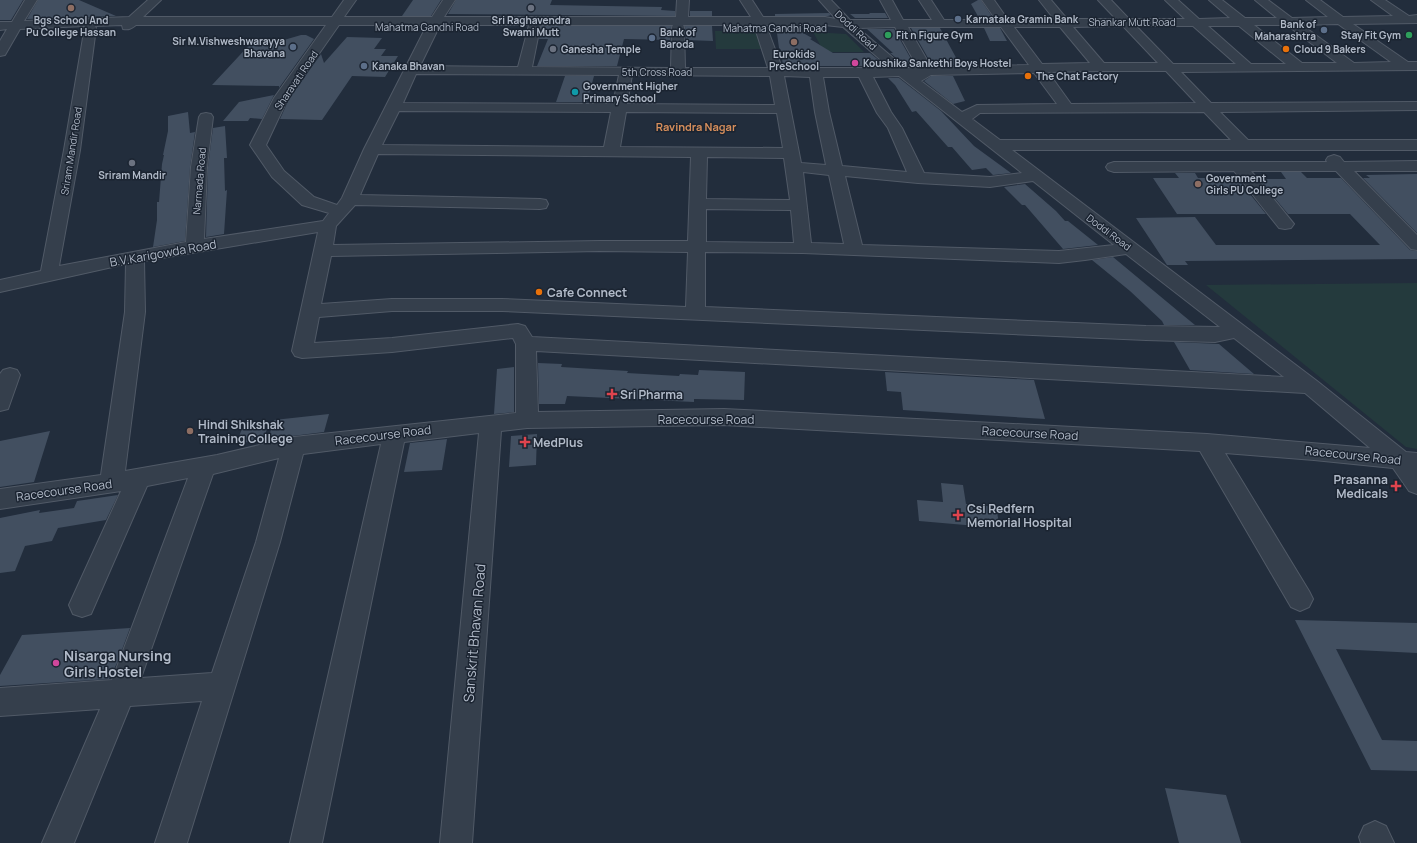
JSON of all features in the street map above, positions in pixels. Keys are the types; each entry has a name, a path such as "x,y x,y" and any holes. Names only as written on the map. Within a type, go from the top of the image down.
{"street":[{"path":"0,52 16,28 31,0"},
{"path":"129,24 155,0"},
{"path":"335,24 350,0"},
{"path":"448,0 434,24 345,206 328,225 302,351 392,345 460,336 522,338 1310,386"},
{"path":"678,72 680,24 683,0"},
{"path":"746,0 760,25 776,71 792,160 802,248"},
{"name":"Doddi Road","path":"825,0 847,24 914,75 995,145 1408,460 1417,484"},
{"path":"886,0 900,23 914,75"},
{"path":"925,0 940,24"},
{"path":"988,0 1067,108"},
{"path":"1045,0 1100,67"},
{"path":"1104,0 1127,22 1206,107 1243,144"},
{"path":"1171,0 1248,68"},
{"path":"1215,0 1298,67"},
{"path":"1261,0 1351,67"},
{"path":"1312,0 1411,66"},
{"path":"1378,0 1412,19"},
{"name":"Shankar Mutt Road","path":"847,24 1290,22 1412,19"},
{"name":"Mahatma Gandhi Road","path":"0,26 16,28 90,28 129,24"},
{"name":"Mahatma Gandhi Road","path":"0,32 16,28 129,24 680,24 827,28 847,24"},
{"name":"Sharavati Road","path":"335,24 281,98 258,145 278,174 308,201 345,206"},
{"name":"Mahatma Gandhi Road","path":"434,24 534,27 576,24"},
{"path":"524,71 534,27"},
{"name":"Sriram Mandir Road","path":"49,274 72,150 90,28"},
{"name":"5th Cross Road","path":"411,70 626,72 776,71 914,75 1100,67 1248,68 1411,66"},
{"path":"611,152 626,72"},
{"path":"816,72 818,95 854,250"},
{"path":"864,73 884,112 895,128 918,178"},
{"path":"964,119 968,113 977,109 1417,106"},
{"path":"394,107 620,110 783,109"},
{"name":"Narmada Road","path":"195,246 198,168 206,117"},
{"path":"995,145 1417,145"},
{"path":"1318,145 1341,166 1417,246"},
{"path":"372,149 699,152 792,160 835,170 918,178 990,182 1036,176"},
{"path":"695,313 699,152"},
{"path":"1114,167 1417,166"},
{"path":"1239,167 1285,224"},
{"path":"345,206 461,201 540,204"},
{"path":"697,204 798,205"},
{"name":"B.V.Karigowda Road","path":"0,286 49,274 135,257 328,225"},
{"path":"322,251 600,246 802,248 1059,256 1085,255 1129,248"},
{"path":"112,483 135,312 135,257"},
{"path":"310,311 392,305 502,305 1215,335 1238,330"},
{"path":"502,305 522,338 527,420"},
{"path":"0,403 10,375"},
{"name":"Racecourse Road","path":"0,499 112,483 205,466 294,446 527,420 724,417 1207,443 1408,460"},
{"name":"Sanskrit Bhavan Road","path":"456,843 492,423"},
{"path":"306,843 394,434"},
{"path":"1207,443 1300,599"},
{"path":"171,843 268,542 294,446"},
{"path":"58,843 121,693 205,466"},
{"path":"82,605 139,478"},
{"path":"0,702 222,686"}],"green space":[{"path":"715,31 757,31 762,49 716,49"},
{"path":"813,32 846,34 864,52 824,52"},
{"path":"1417,283 1417,449 1406,447 1206,285"}],"building":[{"path":"0,0 23,0 11,20 0,20"},
{"path":"38,0 79,0 116,16 27,19"},
{"path":"413,0 441,0 431,16 402,16"},
{"path":"456,0 552,0 550,5 662,7 661,10 675,11 675,16 448,14"},
{"path":"981,0 993,18 979,18 971,4"},
{"path":"690,11 712,11 712,16 690,16"},
{"path":"829,13 831,15 828,16 775,16 775,14"},
{"path":"869,13 885,13 888,18 855,18 850,14 870,14"},
{"path":"541,26 671,26 670,40 624,39 617,66 537,66 548,39 539,39"},
{"path":"685,26 712,26 713,41 686,40"},
{"path":"776,26 802,26 796,29 833,53 870,53 886,66 783,66"},
{"path":"911,28 940,28 960,65 932,65"},
{"path":"984,28 1000,28 1007,41 990,41"},
{"path":"867,29 894,29 915,66 906,66 890,53 893,53"},
{"path":"301,35 306,35 314,39 279,88 279,86 212,85 252,42 282,42"},
{"path":"347,37 382,38 374,49 386,49 381,56 398,56 385,77 352,76 322,120 280,119 289,99 321,54 324,63"},
{"name":"Government Higher Primary School","path":"565,76 594,76 587,102 556,102"},
{"path":"931,76 953,76 965,101 953,104 924,81"},
{"path":"888,78 899,78 941,111 974,146 1011,173 993,175 986,168 972,170 952,147 948,147 916,111 912,112 895,85"},
{"path":"274,95 262,119 250,118 248,121 223,121 239,102"},
{"path":"188,112 190,133 195,132 190,167 185,241 153,247 163,155 168,131 168,116"},
{"path":"225,126 227,158 224,158 225,191 227,190 224,234 206,237 208,167 213,128"},
{"path":"1281,172 1301,172 1307,178 1341,178 1410,250 1417,251 1417,259 1185,261 1188,265 1167,265 1136,218 1195,217 1216,245 1380,245 1350,214 1288,214 1259,179 1286,179"},
{"path":"1175,173 1195,173 1198,178 1237,178 1266,214 1177,214 1153,178 1179,178"},
{"path":"1417,174 1417,233 1363,178 1370,178 1366,175"},
{"path":"1025,184 1056,211 1065,221 1068,221 1098,245 1063,249 1025,205 1022,205 1004,187"},
{"path":"1113,257 1195,325 1164,325 1162,321 1130,291 1092,260"},
{"path":"1174,342 1219,344 1254,374 1190,370"},
{"path":"538,363 562,364 561,367 679,376 680,374 698,375 699,370 745,372 744,400 694,399 694,402 567,396 565,404 539,404"},
{"path":"514,367 514,412 494,414 497,369"},
{"path":"885,372 1034,380 1045,419 903,410 901,392 887,391"},
{"path":"329,414 324,432 268,439 274,420"},
{"path":"268,426 263,441 237,443 242,428"},
{"path":"50,431 34,482 0,487 0,441"},
{"path":"537,434 536,465 509,467 511,436"},
{"path":"447,439 442,470 404,472 410,443"},
{"path":"941,483 963,485 966,504 996,507 1000,528 919,521 917,500 943,502"},
{"path":"118,495 106,520 58,528 52,541 25,546 15,571 0,573 0,518 40,510 39,513 74,508 77,501"},
{"path":"1295,620 1417,623 1417,653 1336,649 1382,740 1417,741 1417,771 1371,770"},
{"path":"130,628 117,663 109,679 0,686 0,675 22,635"},
{"path":"1165,788 1226,795 1241,843 1179,843"}],"place":[{"name":"Bgs School And Pu College Hassan","path":"71,8"},
{"name":"Sri Raghavendra Swami Mutt","path":"531,8"},
{"name":"Karnataka Gramin Bank","path":"958,19"},
{"name":"Bank of Maharashtra","path":"1324,30"},
{"name":"Fit n Figure Gym","path":"888,35"},
{"name":"Stay Fit Gym","path":"1409,35"},
{"name":"Bank of Baroda","path":"652,38"},
{"name":"Eurokids PreSchool","path":"794,42"},
{"name":"Sir M.Vishweshwarayya Bhavana","path":"293,47"},
{"name":"Ganesha Temple","path":"553,49"},
{"name":"Cloud 9 Bakers","path":"1286,49"},
{"name":"Koushika Sankethi Boys Hostel","path":"855,63"},
{"name":"Kanaka Bhavan","path":"364,66"},
{"name":"The Chat Factory","path":"1028,76"},
{"name":"Government Higher Primary School","path":"575,92"},
{"name":"Sriram Mandir","path":"132,163"},
{"name":"Government Girls PU College","path":"1198,184"},
{"name":"Cafe Connect","path":"539,292"},
{"name":"Sri Pharma","path":"612,394"},
{"name":"Hindi Shikshak Training College","path":"190,431"},
{"name":"MedPlus","path":"525,442"},
{"name":"Prasanna Medicals","path":"1396,486"},
{"name":"Csi Redfern Memorial Hospital","path":"958,515"},
{"name":"Nisarga Nursing Girls Hostel","path":"56,663"}],"district":[{"name":"Ravindra Nagar","path":"696,126"}]}
